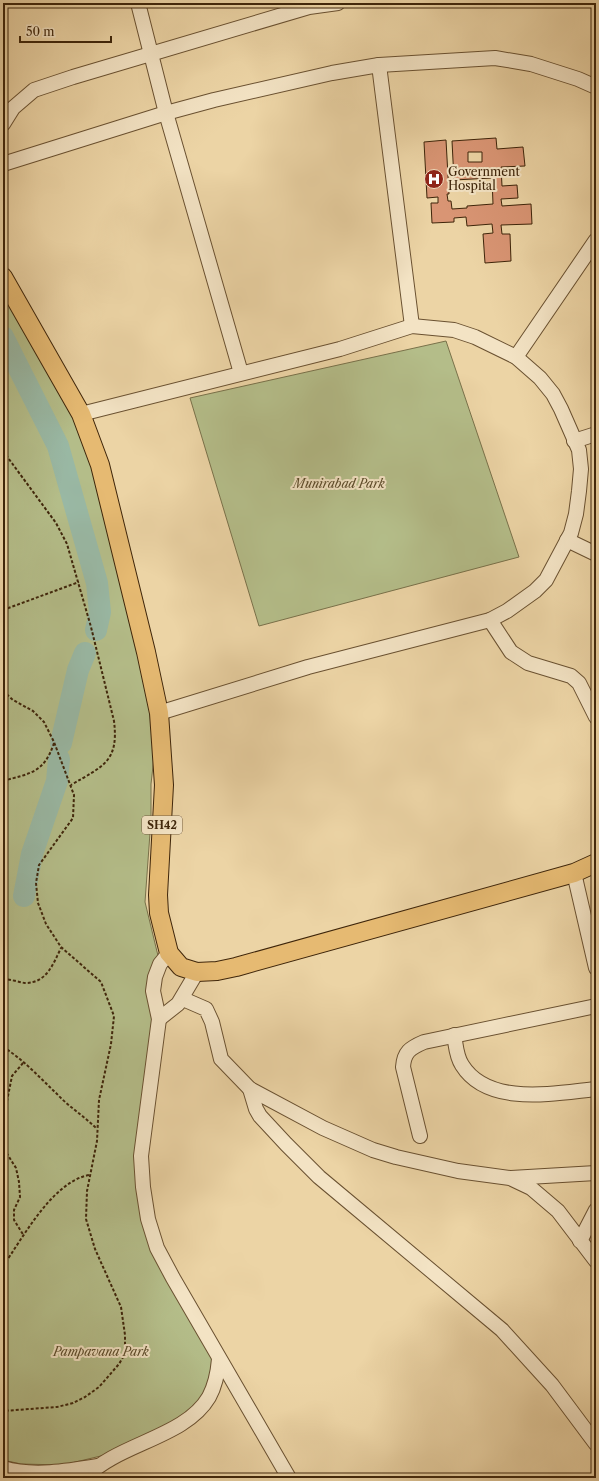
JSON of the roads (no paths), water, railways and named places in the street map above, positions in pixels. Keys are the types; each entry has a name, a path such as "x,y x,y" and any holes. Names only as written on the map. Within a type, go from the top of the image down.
{"main road":[{"name":"SH42","path":"3,277 81,414 100,465 146,652 159,713 164,784 158,895 159,913 169,952 181,967 197,972 217,971 236,967 574,873 596,863"}],"street":[{"path":"138,3 166,113 241,373"},
{"path":"3,124 13,108 34,90 309,7 338,3"},
{"path":"3,164 166,113 325,75 379,65 495,58 531,64 578,79 596,87"},
{"path":"379,65 412,326"},
{"path":"516,357 596,240"},
{"path":"81,414 340,349 412,326 454,330 475,337 516,357 540,378 553,394 578,450 581,469 580,492 576,514 567,540 546,580 535,591 513,607 490,620 308,667 159,713"},
{"path":"574,440 596,434"},
{"path":"567,540 596,554"},
{"path":"490,620 511,652 528,663 571,676 579,683 596,717"},
{"path":"574,873 596,968"},
{"path":"169,952 160,964 155,977 153,991 159,1019 141,1156 143,1187 148,1219 157,1248 289,1478"},
{"path":"159,1019 183,999 197,972"},
{"path":"183,999 206,1009 212,1022 221,1059 250,1089 323,1128 373,1150 396,1158 458,1171 510,1178 596,1173"},
{"path":"420,1136 402,1067 404,1056 411,1047 424,1042 454,1035 596,1006"},
{"path":"454,1035 457,1055 461,1064 471,1077 483,1086 512,1093 532,1095 596,1089"},
{"path":"250,1089 256,1109 260,1116 286,1144 319,1177 502,1330 552,1385 596,1444"},
{"path":"510,1178 531,1188 549,1202 558,1211 596,1261"},
{"path":"580,1241 596,1210"},
{"path":"85,1478 98,1466 110,1458 154,1438 187,1419 209,1397 220,1359"},
{"path":"3,1468 19,1475 98,1466"}],"waterway":[{"path":"3,337 58,446 97,583 100,612 96,630"},
{"path":"61,743 78,670 85,653"},
{"path":"24,896 32,854 57,781 59,759"}],"place":[{"name":"Government Hospital","path":"434,179"}],"park label":[{"name":"Munirabad Park","path":"339,484"},
{"name":"Pampavana Park","path":"101,1352"}]}
